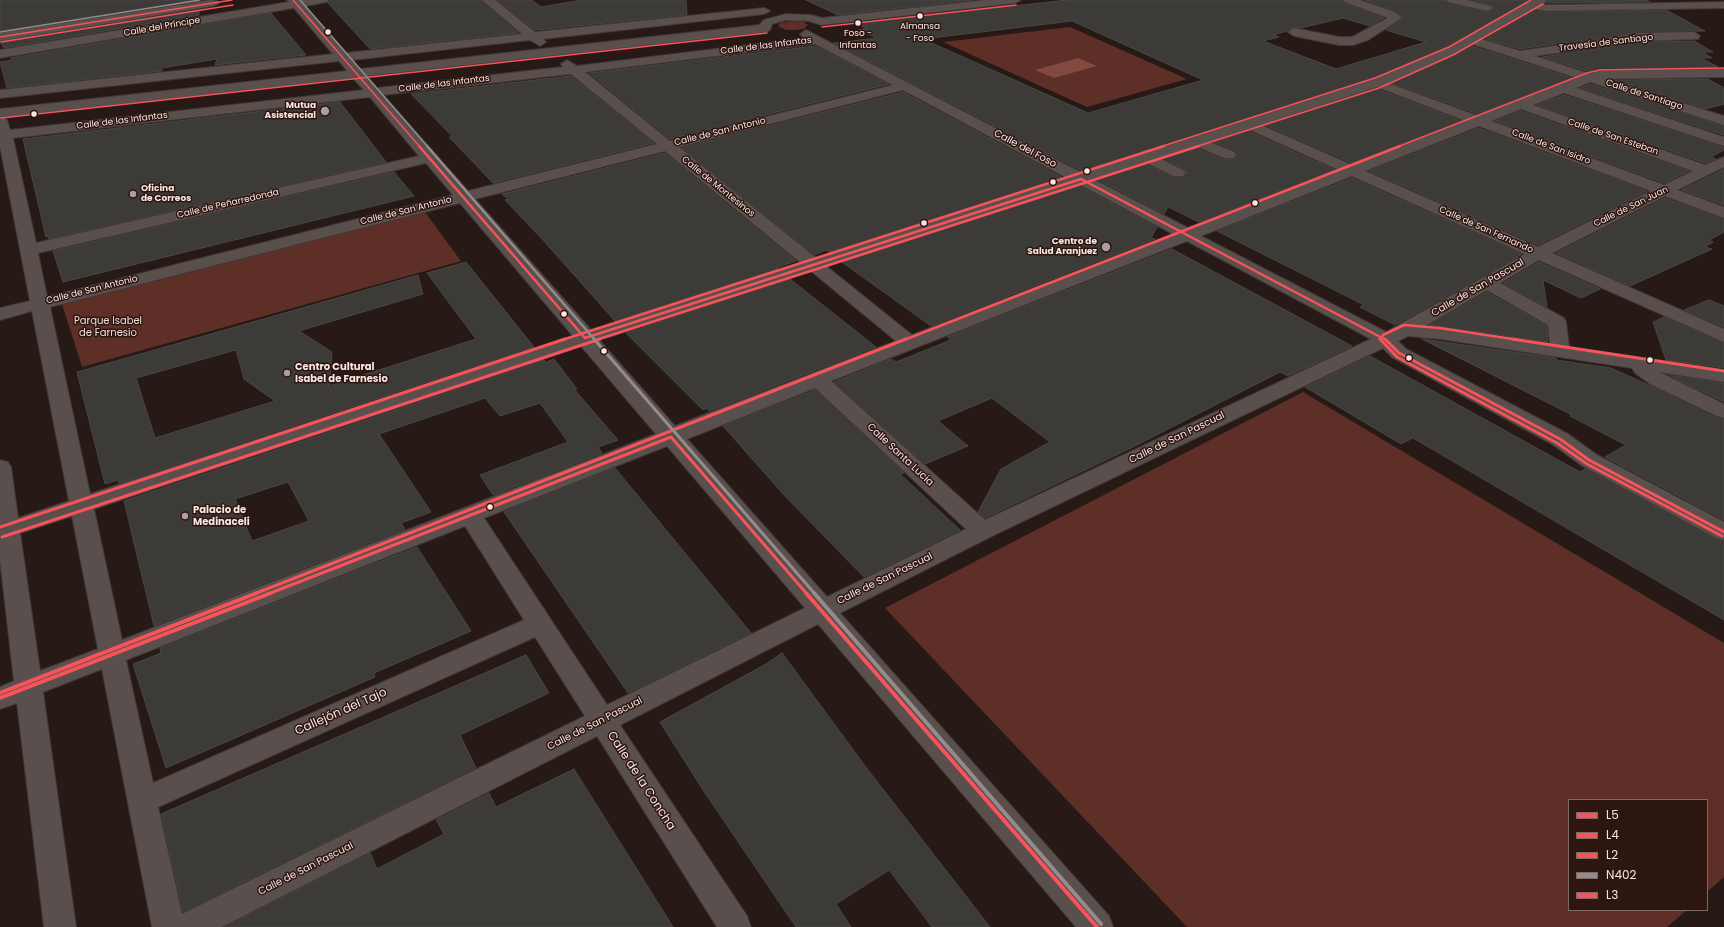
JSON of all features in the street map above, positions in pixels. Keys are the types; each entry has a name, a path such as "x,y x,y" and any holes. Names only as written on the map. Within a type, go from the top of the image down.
{"street":[{"path":"0,22 139,0"},
{"name":"Calle del Príncipe","path":"0,37 232,0"},
{"name":"Calle del Príncipe","path":"0,54 294,2 323,0"},
{"name":"Calle de Montesinos","path":"488,0 910,343"},
{"path":"744,0 778,18"},
{"path":"821,22 822,25 811,37 778,34 766,28 765,25 768,22 778,18 803,17 821,22 1015,0"},
{"path":"1294,32 1339,41 1353,41 1364,38 1396,18 1391,14 1349,0"},
{"path":"1452,0 1487,8"},
{"path":"294,2 1097,927"},
{"path":"4,531 586,338 1377,83 1421,65 1472,40 1537,2 1547,8 1724,5"},
{"path":"0,94 764,11"},
{"name":"Calle de las Infantas","path":"1,126 356,74 766,28"},
{"name":"Travesía de Santiago","path":"1519,55 1643,37 1694,36"},
{"name":"Calle de las Infantas","path":"1,126 372,92 574,69 811,37"},
{"name":"Calle del Foso","path":"811,37 1188,235 1395,334 1399,353 1560,439 1589,460 1724,532"},
{"name":"Calle de Santiago","path":"1472,40 1724,121"},
{"path":"0,698 1590,78 1600,75 1724,73"},
{"name":"Calle de San Isidro","path":"1377,83 1724,213"},
{"name":"Calle de San Antonio","path":"0,314 905,86"},
{"path":"1563,88 1724,142"},
{"name":"Calle de San Esteban","path":"1521,104 1706,170"},
{"name":"Calle de San Fernando","path":"1248,124 1724,336"},
{"path":"1,126 7,185 28,250 168,927"},
{"path":"1196,141 1229,155"},
{"path":"1146,157 1178,173"},
{"name":"Calle de Peñarredonda","path":"28,250 428,158"},
{"name":"Calle de San Juan","path":"1539,253 1724,161"},
{"name":"Calle de San Pascual","path":"188,927 982,531 1395,334 1539,253"},
{"path":"1487,283 1557,322 1560,351"},
{"path":"1395,334 1440,333 1724,376"},
{"path":"1640,363 1642,369 1657,380 1724,412"},
{"name":"Calle Santa Lucia","path":"817,379 982,531"},
{"path":"0,467 4,531 29,687 60,927"},
{"name":"Calle de la Concha","path":"470,515 734,927"},
{"name":"Callejón del Tajo","path":"142,801 540,624"}],"green space":[{"path":"802,21 808,25 804,29 795,30 786,30 778,26 780,23"},
{"path":"1070,27 1187,79 1087,107 943,42"},
{"name":"Parque Isabel de Farnesio","path":"425,212 461,261 82,367 62,304"},
{"path":"1303,392 1724,643 1724,877 1708,891 1708,799 1568,799 1568,911 1686,911 1667,927 1187,927 885,608"}],"shaded area":[{"path":"1078,58 1097,66 1054,78 1035,70"}],"building":[{"path":"0,0 198,0 198,1 0,31"},
{"path":"330,0 481,0 518,33 370,49 328,3"},
{"path":"497,0 532,0 541,7 582,0 686,0 687,15 535,30"},
{"path":"806,0 972,0 838,15"},
{"path":"1068,0 1342,0 1344,3 1384,18 1370,26 1343,18 1301,28 1294,27 1287,31 1273,35 1279,37 1263,41 1336,69 1426,42 1386,30 1403,19 1403,17 1395,11 1365,0 1444,0 1448,3 1487,12 1494,9 1494,7 1473,0 1530,0 1446,47 1371,79 1082,171 834,43 877,38 859,30 867,28 855,23","holes":["1072,21 1203,80 1088,113 923,39"]},
{"path":"1548,0 1646,0 1650,2 1546,3"},
{"path":"199,10 199,15 4,48 0,42"},
{"path":"1666,10 1705,31 1643,32 1520,49 1485,39 1534,11"},
{"path":"271,13 306,55 215,65 217,59 162,68 162,71 7,88 0,62 12,60 11,58"},
{"path":"1694,41 1713,52 1702,52 1712,58 1701,58 1718,67 1600,70 1590,72 1542,57 1643,42"},
{"path":"815,46 889,84 670,139 589,73"},
{"path":"1472,46 1572,78 1478,114 1392,83 1456,55"},
{"path":"571,76 654,143 493,183 449,137 453,137 411,94"},
{"path":"1708,79 1724,88 1724,104 1705,109 1615,80"},
{"path":"1590,84 1724,126 1724,135 1580,88"},
{"path":"1377,89 1462,121 1352,163 1265,125"},
{"path":"903,92 1063,178 829,252 826,250 814,255 682,148"},
{"path":"1564,95 1724,147 1724,150 1711,157 1716,159 1705,163 1537,105"},
{"path":"340,102 386,162 49,239 48,236 46,237 23,139"},
{"path":"1521,111 1689,171 1664,183 1495,121"},
{"path":"1479,128 1647,191 1538,245 1369,171"},
{"path":"1248,131 1335,170 1199,222 1168,207 1164,214 1097,179 1145,164 1172,177 1183,178 1188,173 1184,169 1163,158 1196,148 1223,159 1234,160 1237,156 1235,151 1214,142"},
{"path":"665,153 796,261 776,268 778,269 615,321 543,240 505,200 508,199 502,194"},
{"path":"1724,169 1724,205 1681,190"},
{"path":"394,172 414,196 63,282 53,251"},
{"path":"1352,178 1522,254 1395,325 1360,307 1364,305 1217,231"},
{"path":"1079,186 1157,227 1151,238 1155,239 931,326 842,262"},
{"path":"1665,198 1724,219 1724,232 1709,240 1713,242 1705,247 1712,249 1630,286 1556,253"},
{"path":"1172,249 1352,346 1288,376 1280,372 1133,447 985,518 978,512 1001,469 1050,442 992,398 938,421 968,446 925,464 834,382 891,359 896,362 951,340 947,337"},
{"name":"Centro Cultural Isabel de Farnesio","path":"466,262 534,347 119,483 118,480 105,484 77,372 418,275 423,294 299,331 332,352 329,386 476,339 427,273","holes":["236,350 244,379 275,401 155,438 136,378"]},
{"path":"1539,262 1600,289 1581,298 1543,280 1547,307 1503,283"},
{"path":"790,279 876,347 709,411 707,408 703,410 626,333"},
{"path":"1487,292 1547,326 1548,342 1429,325"},
{"path":"1709,300 1724,306 1724,327 1684,310"},
{"path":"1664,317 1724,343 1724,368 1666,360 1653,322"},
{"path":"1422,339 1556,358 1556,360 1611,368 1724,419 1724,520 1605,457 1626,445 1570,416 1572,415"},
{"path":"1370,356 1580,472 1585,469 1715,539 1724,541 1724,620 1413,438 1401,444 1305,387"},
{"name":"Palacio de Medinaceli","path":"554,359 577,389 574,389 618,440 598,447 602,453 493,495 480,475 568,442 540,403 500,416 485,398 379,434 431,512 401,523 405,529 154,626 124,501 544,360 546,362","holes":["288,482 309,521 252,541 235,499"]},
{"path":"1671,375 1724,383 1724,402 1672,377"},
{"path":"815,390 904,473 900,474 960,530 864,577 784,495 723,426"},
{"path":"615,468 751,633 628,693 504,512"},
{"path":"417,547 471,631 374,673 375,677 166,768 133,664 161,653 160,648"},
{"path":"782,653 865,766 990,927 932,927 889,870 836,904 851,927 796,927 703,790 660,722 766,664"},
{"path":"526,655 549,693 460,735 476,768 183,912 161,814"},
{"path":"574,769 673,927 225,927 370,853 377,869 444,834 436,820 489,793 496,807"}],"transit line":[{"name":"N402","path":"0,32 200,0"},
{"name":"L5","path":"0,37 232,0"},
{"name":"L5","path":"293,0 585,338"},
{"name":"N402","path":"300,0 1101,924"},
{"name":"L2","path":"0,527 583,333 1375,78 1449,47 1531,0"},
{"name":"L4","path":"2,537 587,343 1379,88 1453,55 1543,4"},
{"name":"L4","path":"1,42 233,5"},
{"name":"L4","path":"822,27 1016,5"},
{"name":"L4","path":"1,118 767,33"},
{"name":"L2","path":"0,693 1587,73 1600,70 1724,68"},
{"name":"L5","path":"1081,179 1385,339 1399,353 1560,439 1589,460 1724,532"},
{"name":"L5","path":"585,338 1081,179"},
{"name":"L3","path":"1722,536 1587,464 1557,443 1397,357 1381,342 1380,339 1383,335 1404,325 1440,328 1724,371"},
{"name":"L5","path":"671,437 1097,927"},
{"name":"L5","path":"0,698 671,437"}],"place":[{"name":"Almansa - Foso","path":"920,16"},
{"name":"Foso - Infantas","path":"858,23"},
{"name":"Mutua Asistencial","path":"325,111"},
{"name":"Oficina de Correos","path":"133,194"},
{"name":"Centro de Salud Aranjuez","path":"1106,247"},
{"name":"Centro Cultural Isabel de Farnesio","path":"287,373"},
{"name":"Palacio de Medinaceli","path":"185,516"}]}
